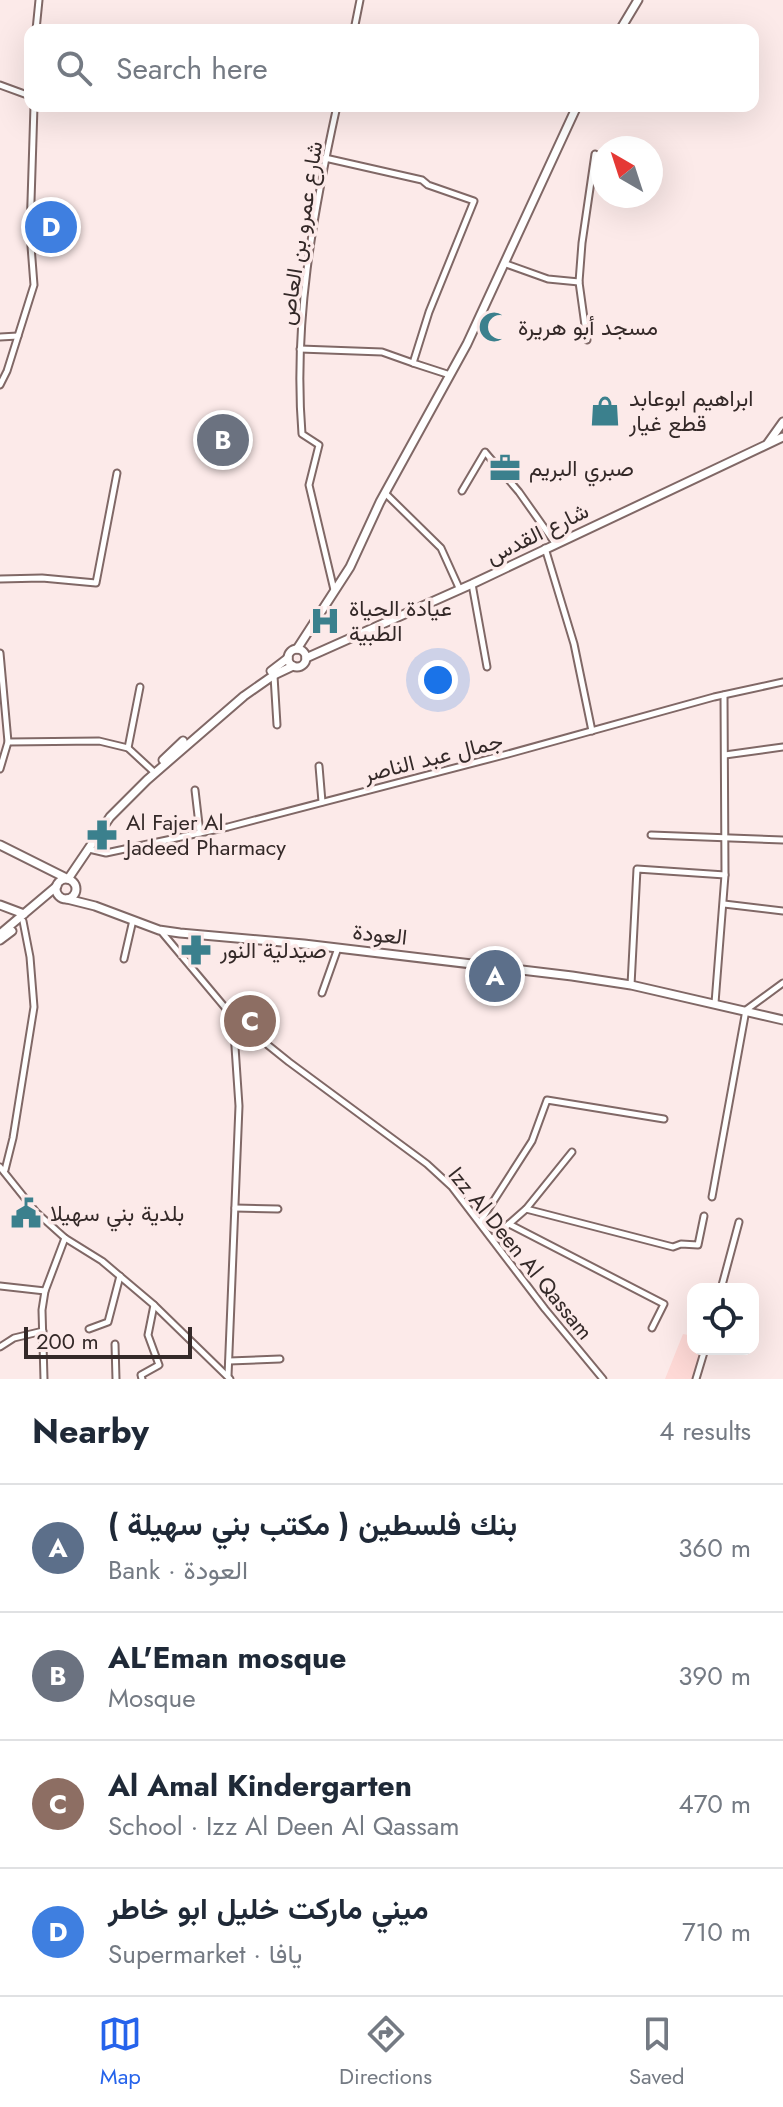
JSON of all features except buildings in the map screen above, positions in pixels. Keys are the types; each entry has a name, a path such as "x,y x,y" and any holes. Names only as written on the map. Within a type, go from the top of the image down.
{"main road":[{"path":"624,24 638,0"},
{"path":"290,662 290,652 297,649 350,567 385,493 451,375 506,264 574,112"},
{"path":"765,445 783,422"},
{"name":"شارع القدس","path":"306,658 460,590 783,437"},
{"path":"290,662 301,666 306,658 303,651 297,649"},
{"path":"154,772 214,720 290,662"},
{"path":"39,903 65,899 75,894 73,883 79,866 110,817 170,753 215,714 290,662"},
{"path":"0,845 73,883"},
{"path":"50,872 57,878 55,893 65,899"},
{"path":"0,937 58,886 73,883"},
{"name":"العودة","path":"73,883 95,906"},
{"name":"العودة","path":"65,899 95,906 159,930 338,948 631,985 783,1020"},
{"path":"0,905 25,916"}],"street":[{"path":"37,24 39,0"},
{"path":"355,24 360,0"},
{"path":"0,85 24,94"},
{"path":"0,385 34,285 30,233 34,112"},
{"name":"شارع عمرو بن العاص","path":"334,591 309,485 319,445 302,434 298,387 301,304 336,112"},
{"path":"325,158 422,180 474,201 429,312 413,363"},
{"path":"587,340 579,282 591,181"},
{"path":"506,264 548,279 579,282"},
{"path":"0,337 18,336"},
{"path":"300,349 382,352 451,375"},
{"path":"462,491 485,452 519,492 555,543"},
{"path":"0,579 42,578 96,583 117,473"},
{"path":"385,493 441,548 460,590"},
{"path":"545,548 574,644 592,731"},
{"path":"472,584 487,667"},
{"path":"0,653 8,742 0,769"},
{"path":"274,675 277,725"},
{"name":"جمال عبد الناصر","path":"89,849 106,853 200,833 783,682"},
{"path":"128,748 140,687"},
{"path":"715,1003 725,875 724,695"},
{"path":"8,742 99,741 128,748 154,772"},
{"path":"725,755 783,747"},
{"path":"319,766 322,802"},
{"path":"195,790 200,833"},
{"path":"651,835 783,840"},
{"path":"631,985 637,869 725,875"},
{"path":"724,904 783,911"},
{"path":"25,916 34,1007 13,1138 2,1168 36,1212 65,1238 120,1276 154,1305 229,1378"},
{"path":"124,959 133,919"},
{"name":"Izz Al Deen Al Qassam","path":"159,930 233,1017 427,1164 452,1187 603,1379"},
{"path":"322,993 338,948"},
{"path":"712,1197 746,1010 783,983"},
{"path":"229,1378 239,1106 233,1017"},
{"path":"480,1222 532,1141 547,1100 664,1119"},
{"path":"493,1238 526,1209 572,1152"},
{"path":"235,1208 278,1209"},
{"path":"526,1209 673,1247 698,1245 704,1216"},
{"path":"723,1283 739,1222"},
{"path":"509,1224 664,1304 652,1328"},
{"path":"44,1379 45,1291 65,1238"},
{"path":"89,1329 108,1322 120,1276"},
{"path":"0,1286 45,1291"},
{"path":"142,1379 141,1375 159,1365 148,1335 154,1305"},
{"path":"0,1347 14,1338 43,1331"},
{"path":"115,1344 116,1379"},
{"path":"696,1379 703,1355"},
{"path":"229,1361 280,1359"}],"shaded area":[{"path":"683,1334 687,1335 687,1355 700,1355 693,1379 665,1379"}],"place":[{"name":"ميني ماركت خليل ابو خاطر","path":"51,227"},
{"name":"مسجد أبو هريرة","path":"494,327"},
{"name":"ابراهيم ابوعابد قطع غيار","path":"605,411"},
{"name":"AL'Eman mosque","path":"223,440"},
{"name":"صبري البريم","path":"505,468"},
{"name":"عيادة الحياة الطبية","path":"325,621"},
{"name":"Al Fajer Al Jadeed Pharmacy","path":"102,835"},
{"name":"صيدلية النور","path":"196,950"},
{"name":"بنك فلسطين ( مكتب بني سهيلة )","path":"495,976"},
{"name":"Al Amal Kindergarten","path":"250,1021"},
{"name":"بلدية بني سهيلا","path":"26,1213"}]}
